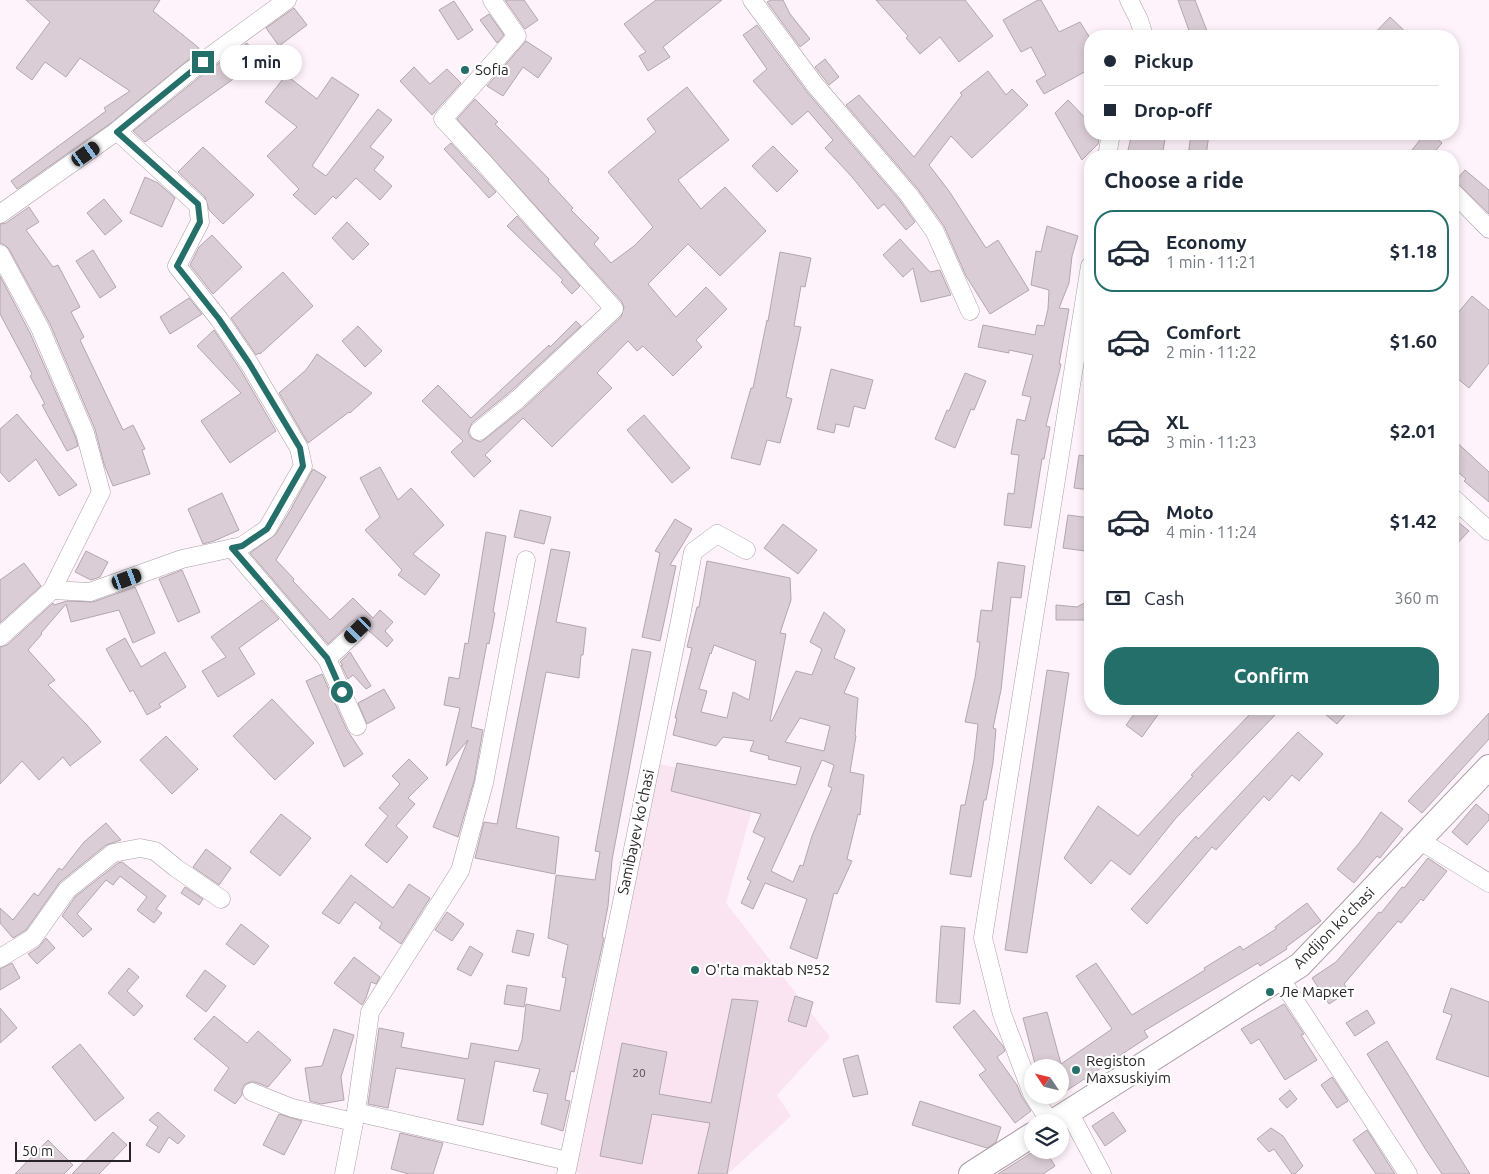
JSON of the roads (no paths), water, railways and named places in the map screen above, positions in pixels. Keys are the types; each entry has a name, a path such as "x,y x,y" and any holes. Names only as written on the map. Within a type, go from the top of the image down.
{"street":[{"path":"0,214 117,132 190,71 287,0"},
{"path":"480,432 614,309 486,164 443,119 517,36 492,0"},
{"path":"752,0 815,85 903,188 935,232 970,312"},
{"path":"1129,0 1142,30"},
{"path":"52,590 90,592 182,559 242,546 267,529 303,466 300,448 249,363 219,319 177,266 200,222 198,204 117,132"},
{"path":"1459,198 1489,229"},
{"path":"0,254 40,328 77,415 101,492 52,590 0,637"},
{"path":"1024,1071 1002,1014 983,938 1084,304"},
{"path":"1459,503 1489,530"},
{"name":"Samibayev ko'chasi","path":"567,1168 693,552 717,534 746,550"},
{"path":"232,548 327,658 357,726"},
{"path":"344,1174 355,1117 370,1012 460,871 484,782 526,560"},
{"path":"327,658 358,630"},
{"name":"Andijon ko'chasi","path":"1066,1114 1300,965 1489,767"},
{"path":"1419,840 1489,883"},
{"path":"0,958 33,938 67,890 113,853 140,848 155,851 221,899"},
{"path":"1280,978 1408,1174"},
{"path":"252,1092 292,1108 355,1117 567,1168"},
{"path":"1043,1104 1053,1114"},
{"path":"1069,1133 1102,1174"},
{"path":"971,1174 1024,1140"}],"place":[{"name":"Sofia","path":"465,70"},
{"name":"O'rta maktab №52","path":"695,970"},
{"name":"Ле Маркет","path":"1270,992"},
{"name":"Registon Maxsuskiyim","path":"1076,1070"}]}
